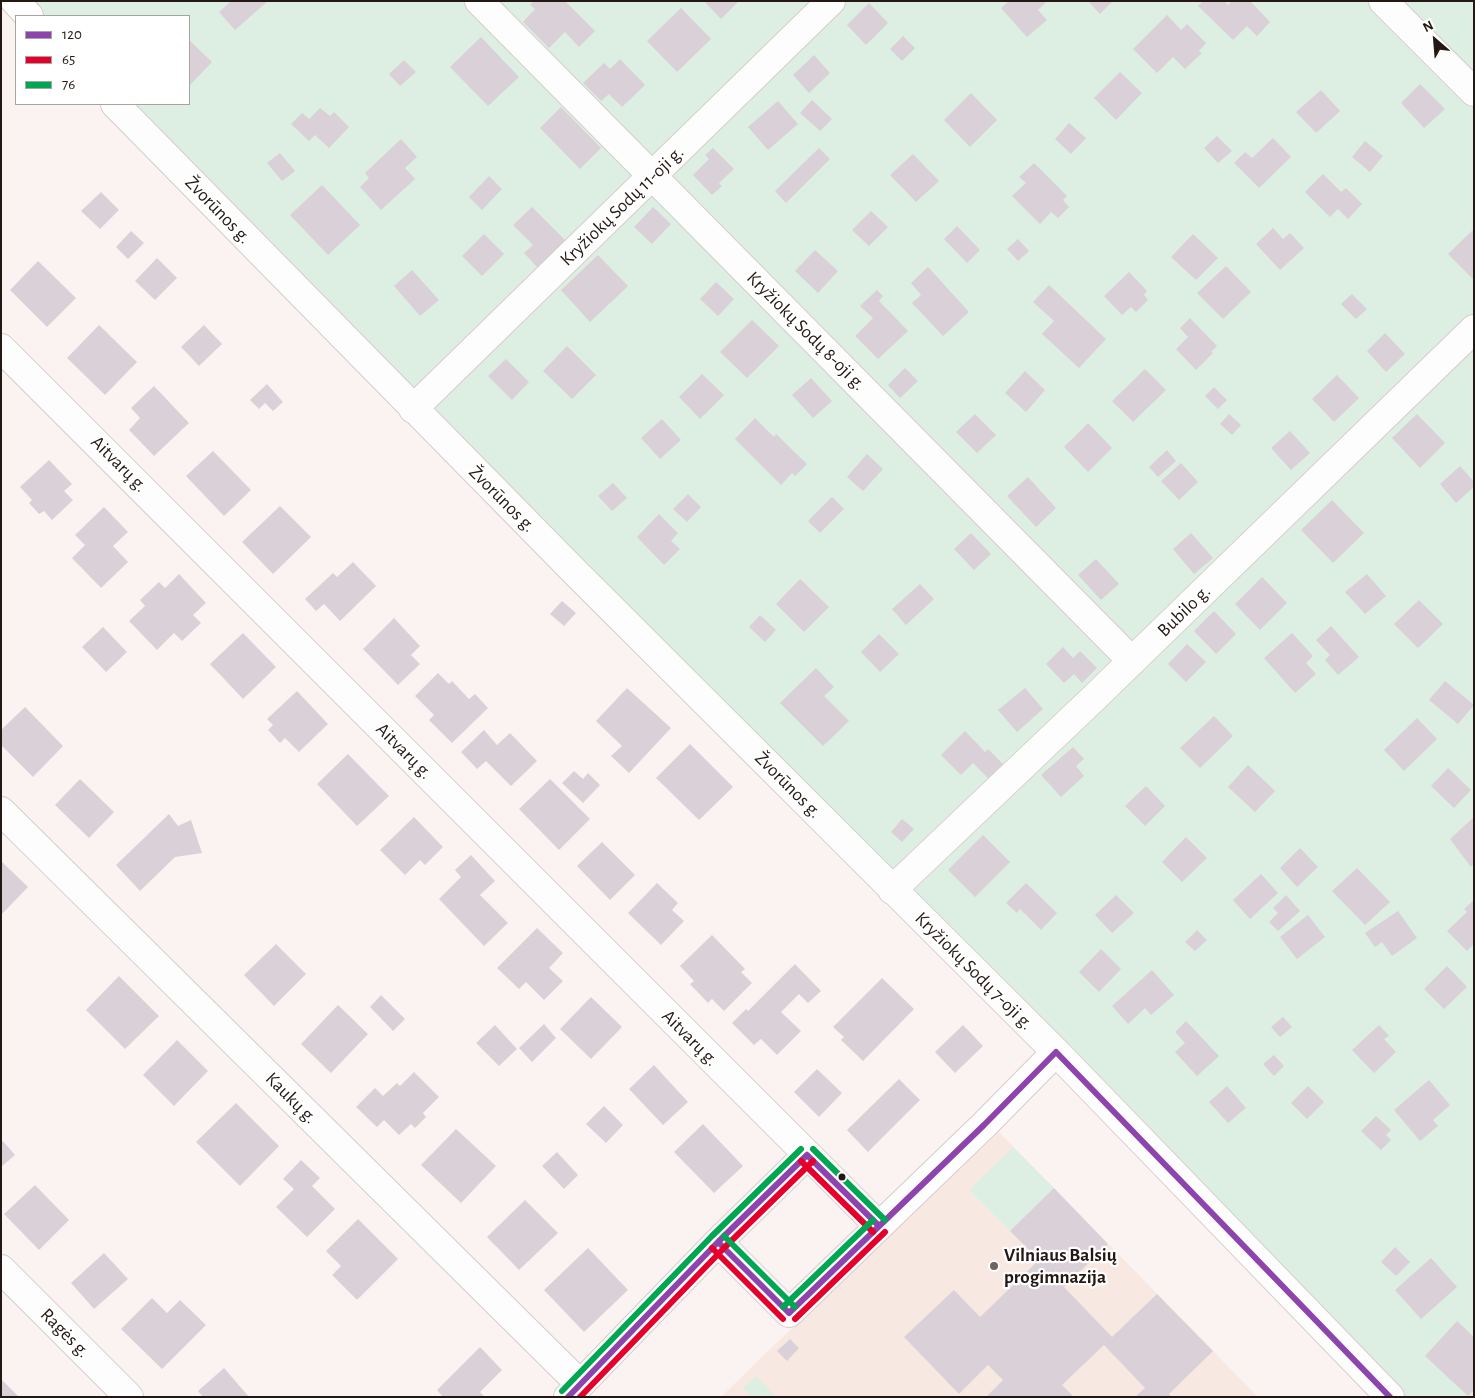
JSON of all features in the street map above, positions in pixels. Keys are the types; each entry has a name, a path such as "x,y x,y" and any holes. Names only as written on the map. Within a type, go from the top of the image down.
{"street":[{"path":"15,1 28,15"},
{"name":"Kryžiokų Sodų 8-oji g.","path":"479,1 1132,661"},
{"name":"Kryžiokų Sodų 11-oji g.","path":"413,409 653,177 831,1"},
{"path":"1383,1 1474,92"},
{"name":"Žvorūnos g.","path":"116,105 413,409 892,890"},
{"name":"Bubilo g.","path":"892,890 1132,661 1474,329"},
{"name":"Aitvarų g.","path":"1,348 807,1155"},
{"name":"Kaukų g.","path":"1,812 574,1390"},
{"name":"Kryžiokų Sodų 7-oji g.","path":"892,890 1056,1052 1390,1397"},
{"path":"718,1242 788,1313 1056,1052"},
{"path":"574,1390 718,1242 807,1155 879,1226"},
{"name":"Ragės g.","path":"1,1269 130,1397"}],"shaded area":[{"name":"Vilniaus Balsių progimnazija","path":"999,1132 1258,1397 721,1397 766,1353"}],"green space":[{"path":"20,1 1474,1 1474,1397 1402,1397 123,105 190,105 190,15 34,15"},
{"path":"1013,1147 1054,1188 1010,1231 969,1190"},
{"path":"756,1376 776,1397 752,1397 743,1388"}],"building":[{"path":"231,1 268,1 235,30 219,12"},
{"path":"534,1 565,1 595,31 579,47 565,32 549,48 523,22 535,9 530,5"},
{"path":"704,1 739,1 721,19"},
{"path":"1009,1 1047,1 1038,10 1047,20 1027,37 1001,8"},
{"path":"1088,1 1113,1 1100,14"},
{"path":"1203,1 1224,1 1228,5 1232,1 1250,1 1270,22 1257,36 1247,26 1233,40 1198,6"},
{"path":"869,3 888,23 866,45 847,25"},
{"path":"681,8 711,39 677,72 647,41"},
{"path":"1167,15 1181,30 1187,24 1206,43 1199,51 1202,53 1185,69 1173,57 1157,73 1133,49"},
{"path":"903,36 915,48 902,61 890,49"},
{"path":"481,37 519,77 488,106 450,67"},
{"path":"190,41 212,62 190,85"},
{"path":"814,55 830,73 809,93 793,75"},
{"path":"620,59 645,85 622,107 609,94 601,101 583,83 604,63 610,69"},
{"path":"404,60 416,72 400,86 389,74"},
{"path":"1120,72 1142,93 1116,120 1094,98"},
{"path":"1420,84 1445,109 1424,128 1401,103"},
{"path":"1321,90 1340,111 1316,133 1296,112"},
{"path":"971,93 997,120 970,147 944,120"},
{"path":"812,100 832,119 820,131 800,113"},
{"path":"778,101 798,124 768,150 748,127"},
{"path":"561,107 601,148 580,169 540,128"},
{"path":"320,108 330,116 334,112 349,127 329,148 315,135 309,141 291,124 302,113 309,119"},
{"path":"1069,123 1086,138 1071,154 1055,139"},
{"path":"1217,136 1232,151 1218,163 1204,148"},
{"path":"1273,138 1291,157 1259,188 1234,163 1245,152 1252,158"},
{"path":"401,139 417,157 405,168 415,179 381,210 360,187 369,178 365,173"},
{"path":"1365,141 1383,156 1370,172 1352,157"},
{"path":"713,148 734,169 719,183 722,186 712,195 693,175 709,159 705,155"},
{"path":"819,148 830,159 786,203 775,191"},
{"path":"280,153 295,171 282,181 267,163"},
{"path":"913,154 939,181 916,202 890,175"},
{"path":"1034,163 1067,196 1063,200 1069,207 1058,218 1051,212 1040,224 1012,196 1026,183 1019,177"},
{"path":"1323,174 1341,192 1346,188 1362,204 1348,219 1338,209 1330,217 1305,192"},
{"path":"489,176 502,189 482,210 469,197"},
{"path":"322,185 360,225 328,255 290,215"},
{"path":"101,192 119,210 100,229 81,211"},
{"path":"532,207 567,242 539,269 524,253 533,245 513,225"},
{"path":"653,207 671,224 652,244 634,227"},
{"path":"871,211 888,227 869,246 852,230"},
{"path":"957,226 980,250 967,263 944,239"},
{"path":"1273,228 1283,239 1290,233 1304,248 1280,270 1256,244"},
{"path":"1474,229 1474,280 1448,254"},
{"path":"131,231 144,243 128,259 116,247"},
{"path":"484,234 504,254 482,276 462,256"},
{"path":"1193,234 1218,258 1196,280 1171,257"},
{"path":"1018,239 1029,251 1018,261 1007,249"},
{"path":"815,250 838,271 818,293 795,271"},
{"path":"598,255 628,286 590,322 561,290"},
{"path":"157,258 177,278 155,300 135,281"},
{"path":"38,261 76,298 47,327 10,290"},
{"path":"1226,266 1251,292 1223,319 1197,293"},
{"path":"928,267 969,312 943,336 912,303 921,295 911,283"},
{"path":"412,270 439,300 420,316 394,286"},
{"path":"1129,272 1147,291 1144,295 1148,300 1136,312 1131,307 1122,315 1104,296"},
{"path":"716,282 734,299 718,316 700,299"},
{"path":"1049,285 1106,339 1079,368 1042,334 1054,321 1033,302"},
{"path":"877,290 883,296 879,301 908,331 878,359 855,336 873,318 860,306"},
{"path":"1352,294 1367,309 1356,319 1341,304"},
{"path":"1190,318 1217,346 1211,352 1213,353 1196,370 1176,349 1188,337 1180,328"},
{"path":"752,320 779,346 747,378 720,352"},
{"path":"99,325 137,362 105,395 67,358"},
{"path":"204,325 222,344 199,366 181,347"},
{"path":"1385,333 1405,354 1386,372 1367,351"},
{"path":"567,346 596,375 572,399 543,371"},
{"path":"506,359 529,382 512,400 488,376"},
{"path":"905,368 918,381 900,398 888,385"},
{"path":"1145,369 1166,390 1133,422 1112,401"},
{"path":"1025,371 1045,390 1026,412 1005,393"},
{"path":"702,374 724,395 700,419 679,397"},
{"path":"1337,375 1359,398 1334,422 1312,399"},
{"path":"811,378 832,401 813,418 792,395"},
{"path":"267,384 283,402 273,411 265,403 259,409 250,400"},
{"path":"154,386 189,423 154,456 129,430 140,418 131,408"},
{"path":"1214,387 1227,400 1218,409 1205,396"},
{"path":"975,414 996,435 977,453 956,432"},
{"path":"1229,414 1241,425 1232,435 1220,424"},
{"path":"1417,414 1445,443 1420,468 1392,438"},
{"path":"755,418 774,437 776,434 807,464 795,476 792,473 781,485 735,439"},
{"path":"662,419 681,440 660,459 641,438"},
{"path":"1088,423 1112,448 1088,472 1064,447"},
{"path":"1290,431 1310,453 1291,470 1271,448"},
{"path":"1167,450 1176,461 1158,477 1149,467"},
{"path":"213,451 251,490 224,516 186,476"},
{"path":"867,454 883,469 863,491 847,477"},
{"path":"49,460 72,484 64,491 73,500 52,520 44,511 39,514 29,503 32,500 20,487"},
{"path":"1181,463 1198,482 1179,500 1161,481"},
{"path":"1460,466 1474,482 1474,487 1456,503 1440,484"},
{"path":"1028,477 1056,508 1036,527 1007,496"},
{"path":"613,483 627,498 612,511 598,496"},
{"path":"688,494 701,507 687,522 673,509"},
{"path":"832,497 844,509 820,533 808,521"},
{"path":"1332,500 1364,533 1333,563 1301,530"},
{"path":"280,506 311,537 273,574 242,542"},
{"path":"104,507 128,532 113,546 128,562 101,588 72,558 85,545 75,535"},
{"path":"659,514 678,533 671,541 680,549 664,565 637,537"},
{"path":"971,533 991,554 974,570 954,549"},
{"path":"1191,533 1213,558 1194,574 1173,549"},
{"path":"1096,559 1119,584 1101,600 1078,575"},
{"path":"353,562 376,586 340,621 324,604 316,611 305,599 333,573 337,577"},
{"path":"179,574 206,603 193,615 201,623 182,641 174,633 157,650 129,621 145,606 140,600 159,582 165,588"},
{"path":"1367,574 1386,596 1365,614 1345,592"},
{"path":"1262,577 1287,603 1260,630 1235,604"},
{"path":"800,579 829,607 804,632 776,604"},
{"path":"920,584 934,599 906,625 892,609"},
{"path":"1419,600 1443,624 1418,648 1394,624"},
{"path":"562,601 576,613 564,626 550,614"},
{"path":"1214,611 1236,634 1216,654 1194,631"},
{"path":"760,615 776,630 765,642 749,627"},
{"path":"394,618 420,646 411,655 420,664 398,685 363,649"},
{"path":"1331,626 1359,657 1338,675 1325,660 1330,655 1316,640"},
{"path":"103,627 127,652 106,672 82,647"},
{"path":"243,633 276,667 243,699 210,664"},
{"path":"1292,633 1313,656 1306,663 1316,674 1295,693 1264,658"},
{"path":"879,634 899,654 880,672 861,652"},
{"path":"1187,644 1206,662 1186,682 1168,664"},
{"path":"1063,647 1073,658 1080,651 1097,668 1082,683 1074,674 1064,683 1046,664"},
{"path":"816,668 834,687 824,696 849,721 823,746 780,703"},
{"path":"438,673 449,684 452,681 469,699 475,694 488,708 452,743 429,720 434,715 415,696"},
{"path":"1445,681 1474,705 1458,724 1429,700"},
{"path":"627,688 671,728 629,773 611,756 622,746 596,721"},
{"path":"1025,688 1043,709 1017,732 998,710"},
{"path":"297,691 328,724 299,752 285,738 280,743 268,730 273,725 267,719"},
{"path":"25,707 63,746 33,777 1,745 1,730"},
{"path":"1214,716 1233,736 1200,768 1180,748"},
{"path":"1417,718 1437,739 1404,771 1384,750"},
{"path":"484,730 497,745 510,733 537,761 511,786 486,761 477,769 461,752"},
{"path":"965,731 985,752 988,749 1003,764 988,778 973,763 961,775 941,755"},
{"path":"690,744 733,787 699,820 656,778"},
{"path":"1073,747 1084,759 1076,766 1084,776 1061,797 1041,775"},
{"path":"348,754 389,796 357,826 317,784"},
{"path":"1248,765 1275,791 1255,812 1228,787"},
{"path":"1448,768 1471,790 1454,808 1431,786"},
{"path":"574,771 583,779 588,773 600,785 583,803 562,783"},
{"path":"80,779 114,812 89,838 55,805"},
{"path":"550,779 590,819 559,850 519,809"},
{"path":"1146,786 1165,806 1145,826 1125,806"},
{"path":"169,814 178,826 191,820 202,853 175,857 140,891 116,865"},
{"path":"414,817 443,847 425,865 420,860 405,875 380,850"},
{"path":"1474,817 1474,864 1471,867 1450,839"},
{"path":"902,819 914,829 902,842 891,832"},
{"path":"983,835 1010,862 975,897 948,870"},
{"path":"1186,837 1207,858 1182,882 1162,862"},
{"path":"602,842 635,875 610,900 577,866"},
{"path":"1300,848 1318,867 1297,887 1280,868"},
{"path":"471,855 495,881 480,895 508,923 484,946 439,899 461,877 455,870"},
{"path":"1,861 28,887 1,915"},
{"path":"1357,868 1390,902 1365,925 1332,891"},
{"path":"1261,874 1278,893 1250,919 1233,900"},
{"path":"657,883 678,903 672,910 684,921 661,945 628,913"},
{"path":"1026,883 1057,913 1041,930 1020,909 1017,913 1006,903"},
{"path":"1116,895 1134,913 1112,933 1095,915"},
{"path":"1286,895 1300,911 1278,931 1269,922 1278,913 1273,908"},
{"path":"1474,900 1474,944 1467,951 1447,931 1467,912 1464,909"},
{"path":"1398,911 1417,938 1392,956 1382,942 1375,947 1365,933"},
{"path":"1308,915 1325,937 1297,959 1280,937"},
{"path":"537,928 563,953 549,968 563,981 544,1000 526,982 519,989 497,968"},
{"path":"1197,930 1207,940 1195,951 1185,942"},
{"path":"712,935 745,969 741,972 752,983 724,1011 712,999 708,1003 690,984 694,981 680,966"},
{"path":"276,944 306,974 274,1006 244,975"},
{"path":"1101,949 1121,969 1099,992 1079,972"},
{"path":"795,964 821,991 808,1003 799,994 781,1012 801,1031 777,1055 761,1039 754,1045 732,1023 746,1009 748,1011"},
{"path":"1447,966 1467,987 1444,1009 1424,989"},
{"path":"1152,970 1174,995 1151,1015 1145,1008 1128,1024 1112,1006"},
{"path":"119,976 159,1016 125,1049 86,1010"},
{"path":"882,978 914,1009 863,1061 841,1040 844,1037 833,1027"},
{"path":"381,995 405,1019 393,1031 370,1007"},
{"path":"591,997 622,1027 591,1059 560,1029"},
{"path":"338,1005 368,1034 331,1073 301,1044"},
{"path":"1283,1017 1292,1027 1280,1037 1271,1027"},
{"path":"1186,1021 1219,1056 1197,1076 1175,1052 1185,1043 1175,1032"},
{"path":"544,1024 556,1038 532,1062 519,1048"},
{"path":"495,1025 517,1049 499,1066 476,1043"},
{"path":"963,1025 983,1046 955,1073 935,1052"},
{"path":"1379,1025 1389,1036 1384,1039 1396,1052 1374,1073 1352,1050"},
{"path":"177,1040 208,1071 174,1106 143,1075"},
{"path":"1274,1055 1284,1066 1274,1076 1263,1064"},
{"path":"654,1065 688,1102 663,1125 629,1089"},
{"path":"817,1069 842,1093 819,1117 794,1092"},
{"path":"414,1072 439,1097 423,1113 426,1117 415,1128 411,1124 399,1135 384,1120 377,1127 356,1107 375,1088 383,1096 397,1083 400,1086"},
{"path":"899,1079 920,1100 868,1152 847,1130"},
{"path":"1429,1080 1450,1105 1433,1120 1438,1126 1420,1141 1394,1110"},
{"path":"1227,1086 1246,1108 1228,1123 1209,1102"},
{"path":"1308,1086 1324,1102 1307,1119 1291,1103"},
{"path":"236,1103 279,1146 240,1186 196,1142"},
{"path":"604,1106 623,1125 606,1143 586,1124"},
{"path":"1376,1116 1391,1130 1386,1135 1391,1140 1381,1150 1361,1131"},
{"path":"703,1124 743,1166 714,1193 674,1152"},
{"path":"456,1129 496,1166 461,1203 421,1165"},
{"path":"1,1139 15,1155 1,1167"},
{"path":"557,1152 578,1175 564,1189 542,1166"},
{"path":"301,1160 320,1178 312,1186 335,1209 307,1237 276,1207 294,1189 283,1179"},
{"path":"35,1185 69,1220 39,1250 4,1214"},
{"path":"1054,1188 1108,1244 1064,1287 1112,1337 1157,1294 1213,1351 1169,1394 1171,1397 1135,1397 1145,1388 1104,1345 1062,1385 1074,1397 986,1397 1003,1380 988,1365 959,1394 904,1337 954,1290 980,1317 1039,1260 1010,1231"},
{"path":"525,1200 558,1233 519,1270 487,1237"},
{"path":"358,1219 398,1259 357,1300 332,1275 341,1266 326,1251"},
{"path":"1395,1247 1410,1262 1396,1276 1381,1262"},
{"path":"588,1248 628,1290 584,1332 544,1290"},
{"path":"104,1253 128,1279 94,1309 71,1283"},
{"path":"1431,1258 1457,1287 1421,1319 1395,1290"},
{"path":"152,1298 167,1313 180,1300 206,1325 162,1369 121,1329"},
{"path":"1457,1321 1474,1337 1474,1390 1468,1396 1425,1356"},
{"path":"790,1339 799,1348 787,1361 777,1351"},
{"path":"480,1347 502,1370 480,1392 485,1397 443,1397 437,1390"},
{"path":"224,1368 249,1397 203,1397 198,1391"},
{"path":"1,1379 19,1397 1,1397"}],"transit line":[{"name":"120","path":"789,1313 984,1125 1056,1052 1390,1397"},
{"name":"76","path":"562,1391 712,1236 801,1149"},
{"name":"76","path":"813,1149 885,1220"},
{"name":"120","path":"807,1155 879,1226"},
{"name":"120","path":"568,1397 718,1242 807,1155"},
{"name":"65","path":"801,1161 873,1232"},
{"name":"65","path":"580,1397 724,1248 813,1161"},
{"name":"76","path":"783,1307 873,1220"},
{"name":"65","path":"795,1319 885,1232"},
{"name":"76","path":"724,1236 795,1307"},
{"name":"120","path":"718,1242 789,1313"},
{"name":"65","path":"712,1248 783,1319"}],"place":[{"name":"Vilniaus Balsių progimnazija","path":"994,1266"}]}
